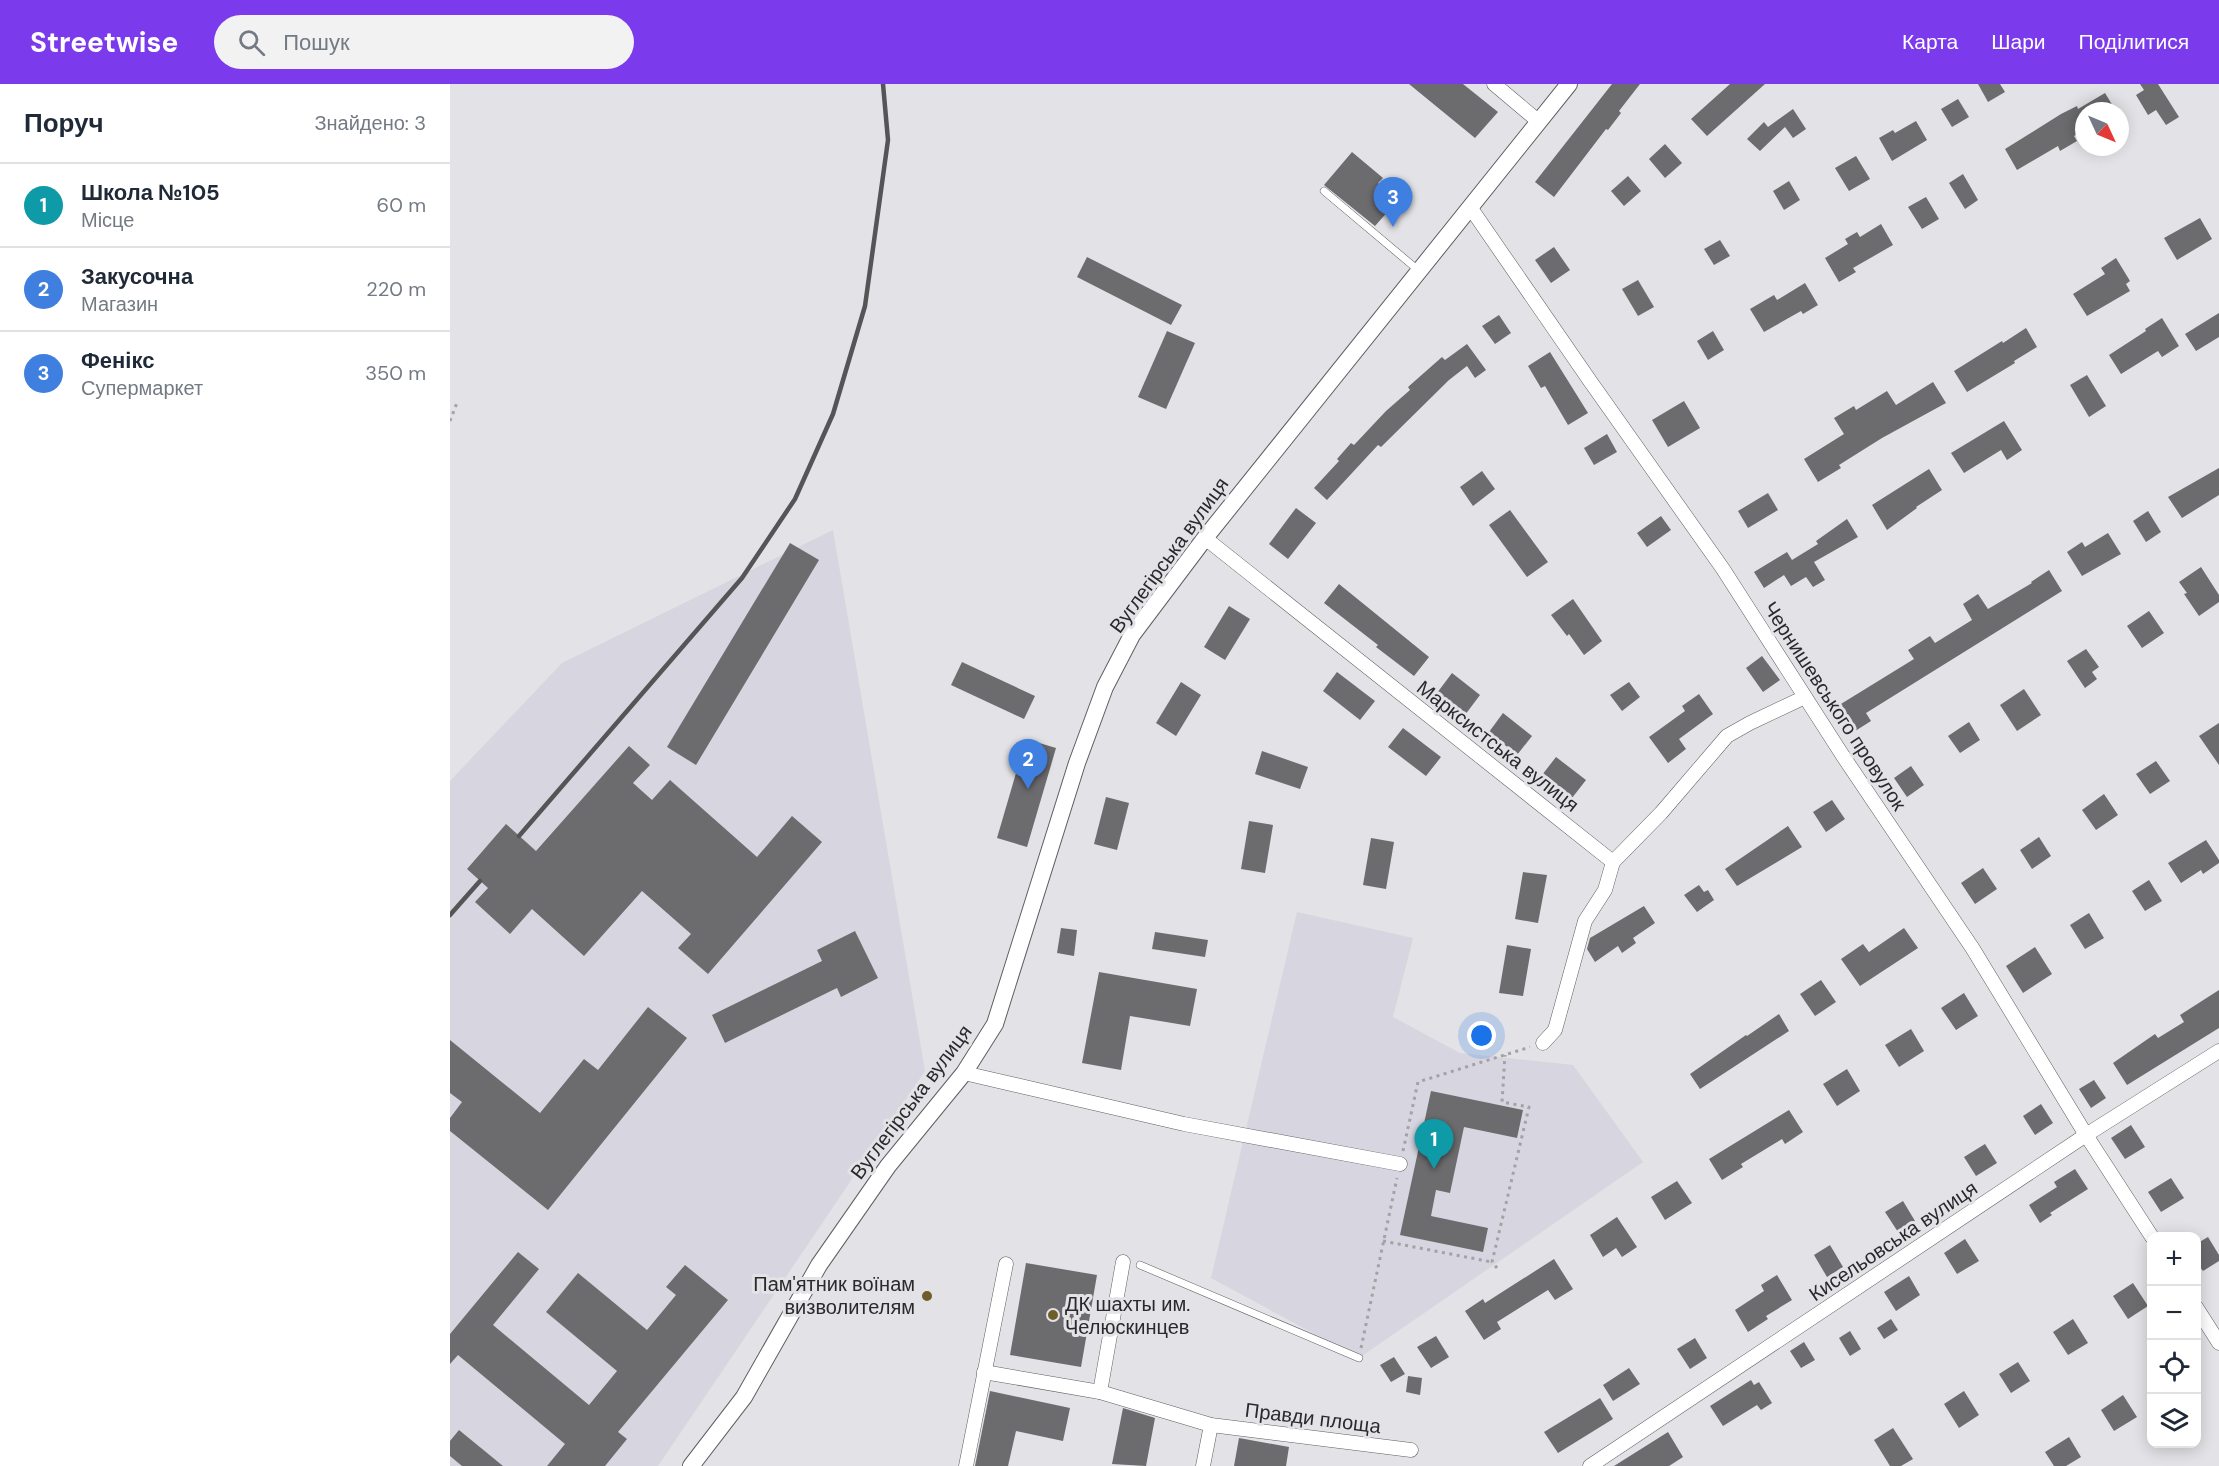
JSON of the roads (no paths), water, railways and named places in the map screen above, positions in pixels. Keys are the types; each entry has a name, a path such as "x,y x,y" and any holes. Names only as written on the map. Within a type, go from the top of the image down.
{"street":[{"path":"1494,84 1538,121"},
{"name":"Вуглегірська вулиця","path":"691,1466 744,1397 819,1265 888,1166 964,1073 995,1024 1077,763 1105,687 1132,636 1204,538 1569,84"},
{"name":"Чернишевського провулок","path":"1470,207 1723,569 1843,756 1973,949 2148,1232"},
{"name":"Марксистська вулиця","path":"1204,538 1613,862"},
{"path":"1544,1043 1555,1030 1585,921 1605,890 1613,862 1660,813 1727,736 1805,697"},
{"name":"Кисельовська вулиця","path":"1590,1466 2086,1135 2219,1051"},
{"path":"964,1073 1184,1124 1400,1164"},
{"path":"1100,1392 1123,1262"},
{"path":"966,1466 1005,1264"},
{"path":"2201,1315 2219,1343"},
{"name":"Правди площа","path":"984,1372 1100,1392 1211,1425 1411,1450"},
{"path":"1203,1466 1211,1425"}],"lane":[{"path":"1324,191 1418,270"},
{"path":"1140,1265 1359,1358"}],"railway":[{"path":"519,836 742,578 795,499 833,414 865,306 888,140 883,84"},
{"path":"450,915 480,881"}],"place":[{"name":"Фенікс","path":"1393,227"},
{"name":"Закусочна","path":"1028,789"},
{"name":"Школа №105","path":"1434,1169"},
{"name":"Пам'ятник воїнам визволителям","path":"927,1296"},
{"name":"ДК шахты им. Челюскинцев","path":"1053,1315"}]}
